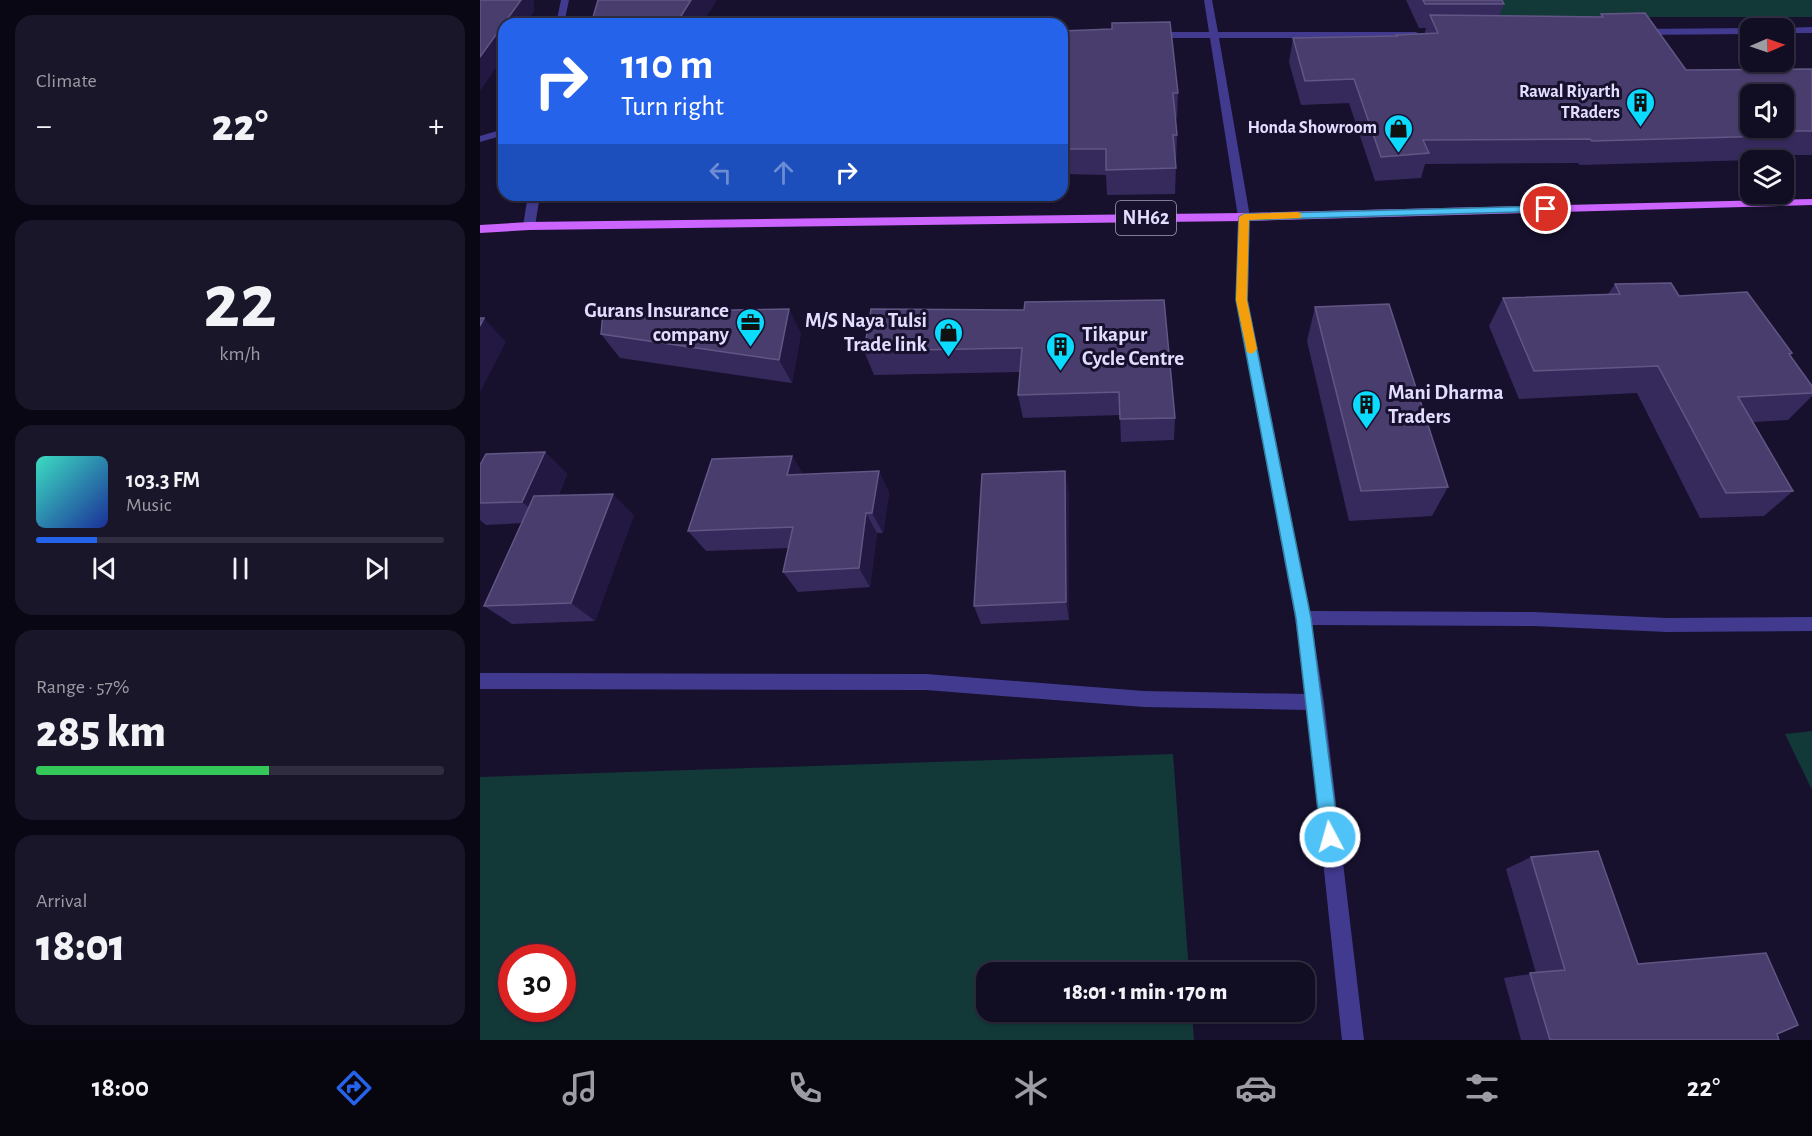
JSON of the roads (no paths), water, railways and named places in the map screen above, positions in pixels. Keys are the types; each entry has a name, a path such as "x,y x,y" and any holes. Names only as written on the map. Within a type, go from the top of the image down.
{"main road":[{"name":"NH62","path":"480,229 529,226 1244,217 1812,202"}],"street":[{"path":"561,18 565,0"},
{"path":"1208,0 1244,217 1242,300 1303,618 1315,702 1353,1040"},
{"path":"1794,30 1812,30"},
{"path":"1633,32 1740,31"},
{"path":"1136,35 1432,35"},
{"path":"480,139 498,134"},
{"path":"529,226 533,201"},
{"path":"1303,618 1534,619 1667,625 1812,624"},
{"path":"480,681 926,682 1144,699 1315,702"}],"place":[{"name":"Rawal Riyarth TRaders","path":"1641,128"},
{"name":"Honda Showroom","path":"1398,154"},
{"name":"Gurans Insurance company","path":"750,348"},
{"name":"M/S Naya Tulsi Trade link","path":"948,358"},
{"name":"Tikapur Cycle Centre","path":"1061,372"},
{"name":"Mani Dharma Traders","path":"1367,430"}]}
